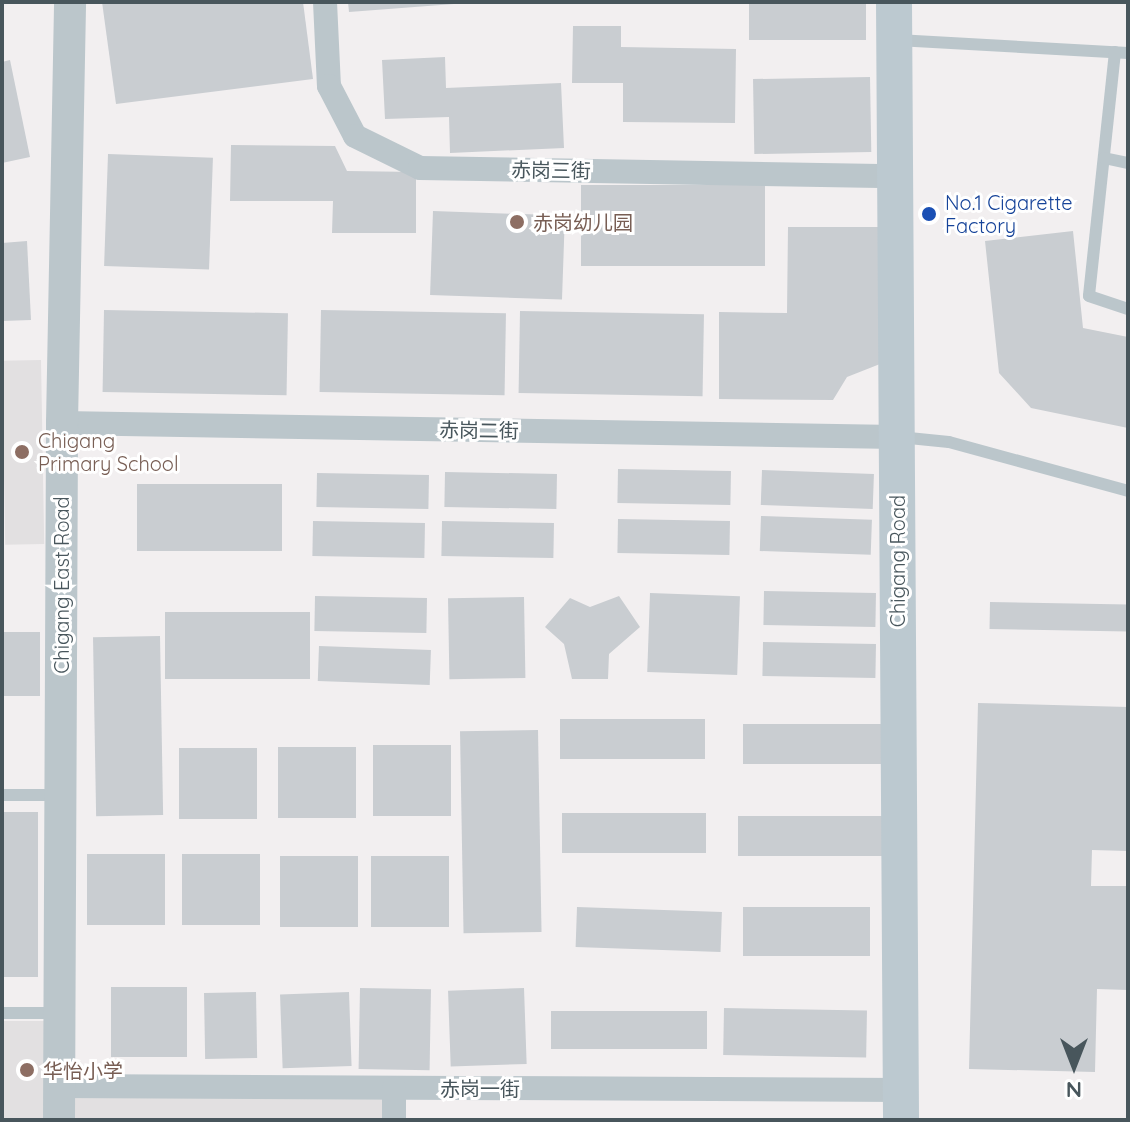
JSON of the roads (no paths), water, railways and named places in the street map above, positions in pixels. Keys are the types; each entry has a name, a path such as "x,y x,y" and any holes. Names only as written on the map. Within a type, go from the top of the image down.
{"main road":[{"name":"Chigang Road","path":"894,2 901,1105"}],"street":[{"name":"Chigang East Road","path":"59,1120 62,423 70,2"},
{"name":"赤岗三街","path":"325,2 329,86 355,136 420,168 895,176"},
{"name":"赤岗二街","path":"62,423 896,437"},
{"name":"赤岗一街","path":"59,1086 394,1088 901,1105"},
{"path":"394,1088 394,1120"}],"lane":[{"path":"894,40 1122,52 1104,158 1089,296 1128,309"},
{"path":"1104,158 1128,163"},
{"path":"896,437 949,442 1128,491"},
{"path":"2,795 60,795"},
{"path":"2,1013 59,1013"}],"place":[{"name":"No.1 Cigarette Factory","path":"929,214"},
{"name":"赤岗幼儿园","path":"517,222"},
{"name":"Chigang Primary School","path":"22,452"},
{"name":"华怡小学","path":"27,1070"}]}
